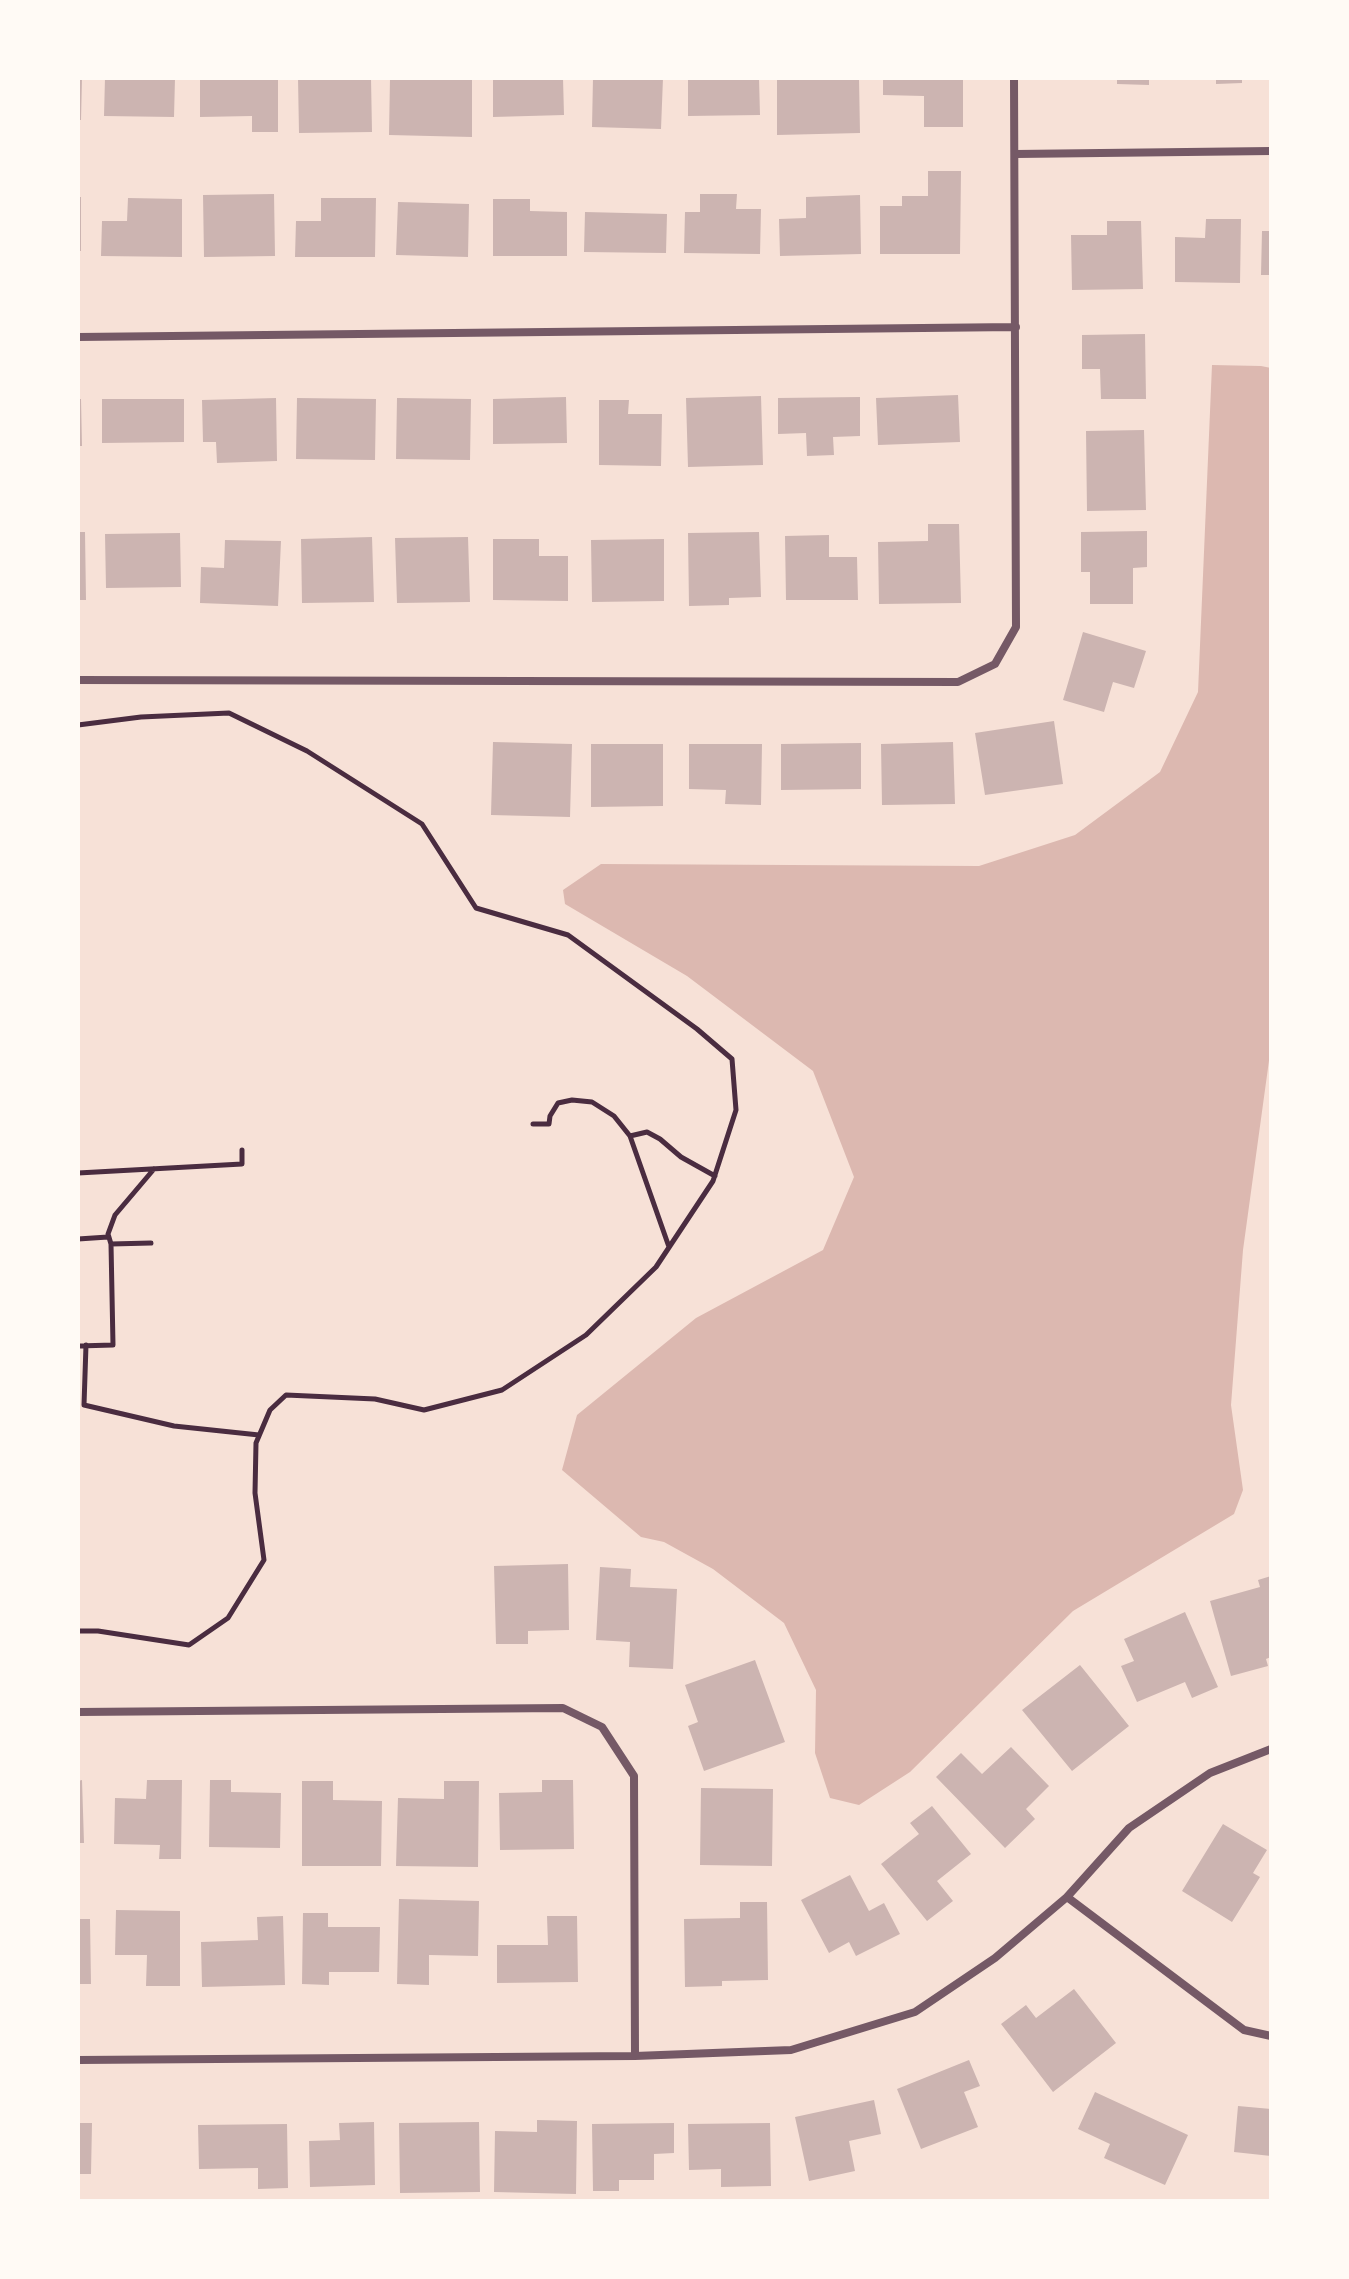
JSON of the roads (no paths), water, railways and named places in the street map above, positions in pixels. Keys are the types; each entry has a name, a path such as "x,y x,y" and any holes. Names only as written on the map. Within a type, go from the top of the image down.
{"street":[{"path":"78,680 958,682 995,664 1016,627 1014,78"},
{"path":"1016,154 1271,151"},
{"path":"78,337 1016,327"},
{"path":"78,1712 563,1708 602,1727 634,1776 635,2056"},
{"path":"78,2060 635,2056 791,2050 915,2012 995,1958 1067,1897 1129,1828 1210,1773 1271,1749"},
{"path":"1067,1897 1244,2030 1271,2036"}]}
